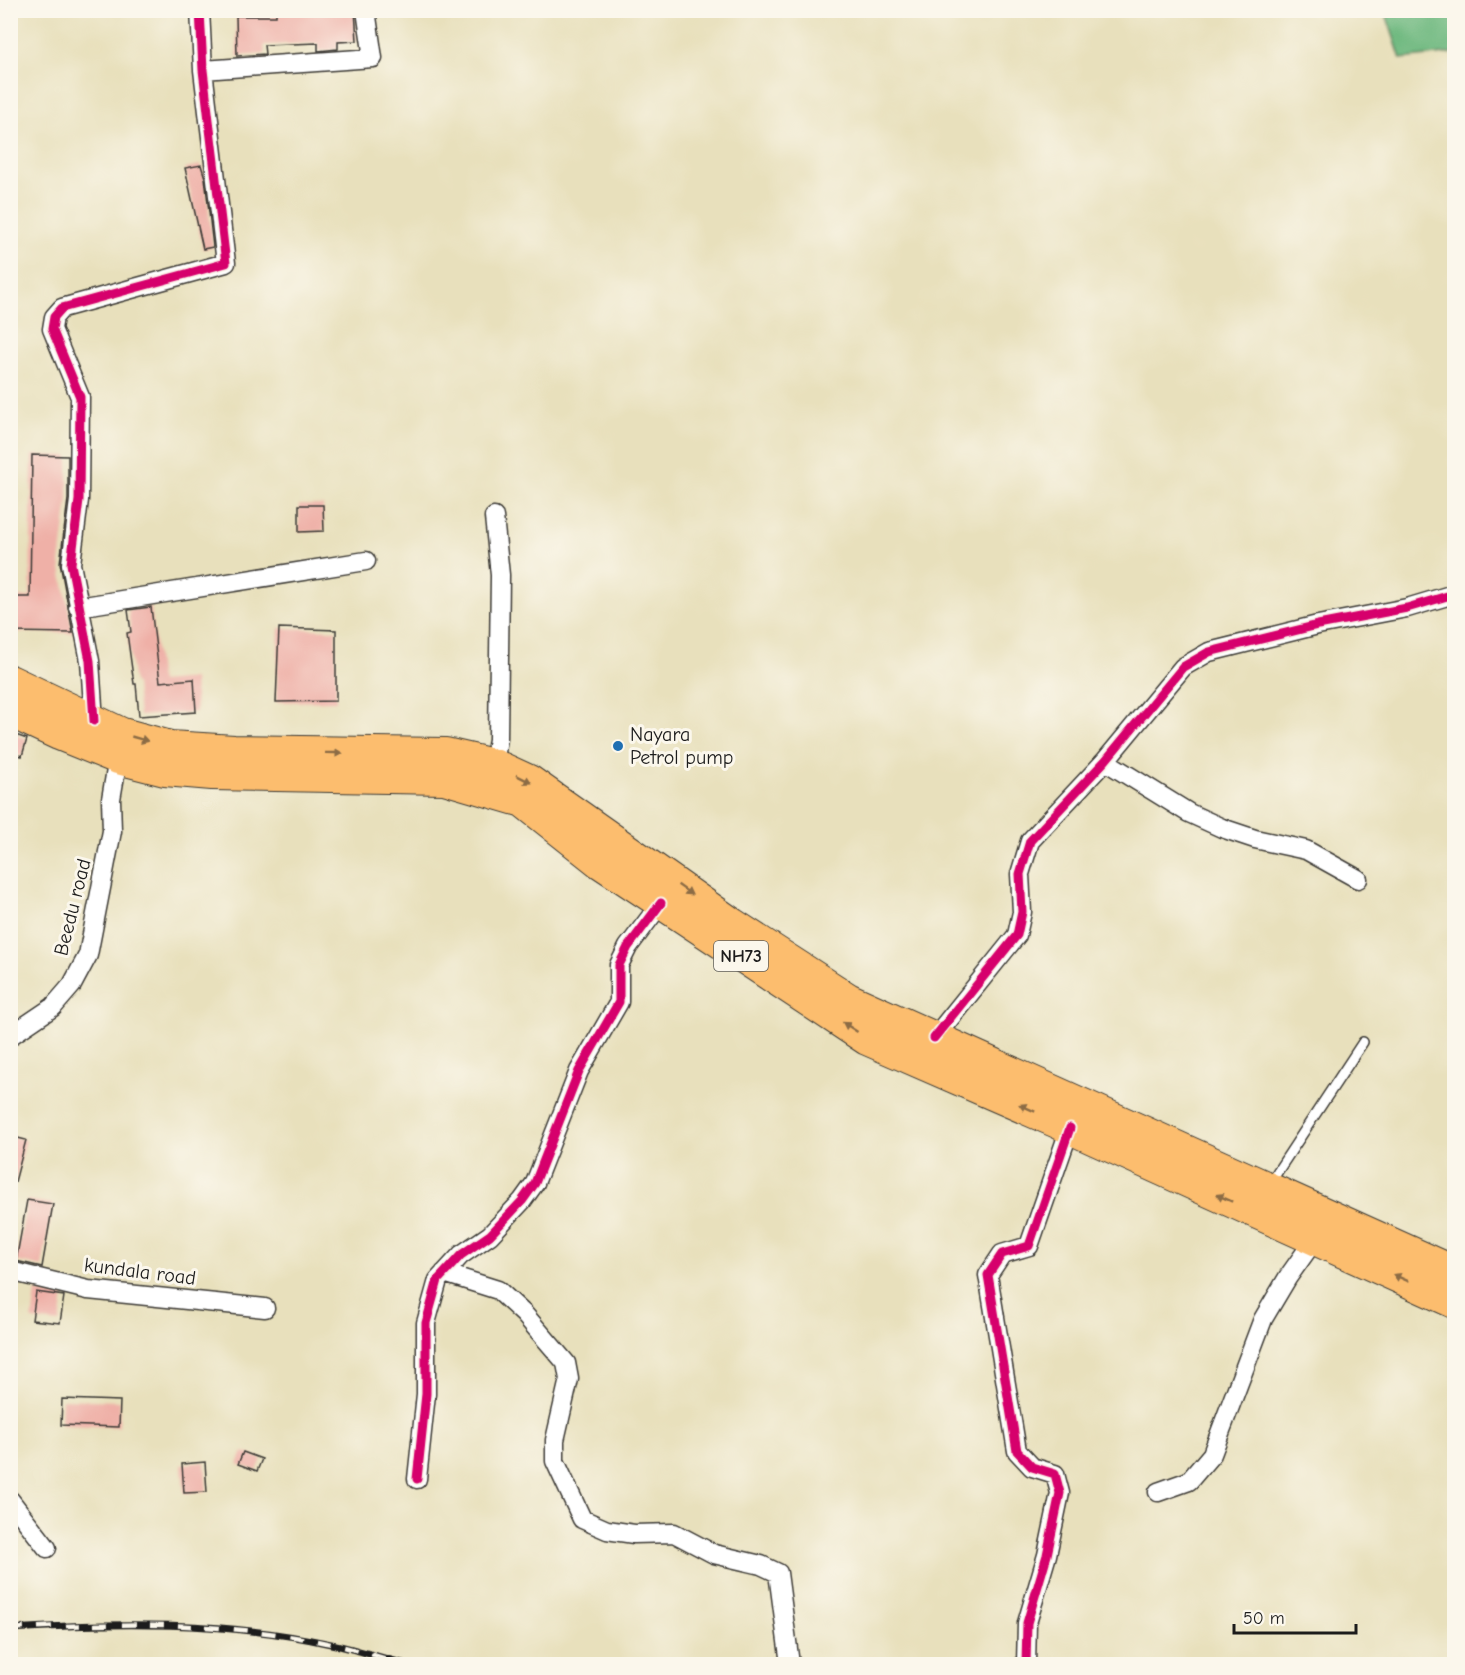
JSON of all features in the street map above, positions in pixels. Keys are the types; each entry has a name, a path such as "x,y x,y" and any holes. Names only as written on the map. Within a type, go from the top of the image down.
{"highway":[{"name":"NH73","path":"10,681 122,734 170,747 234,751 446,754 494,765 529,781 732,924 848,999 1455,1272"},
{"name":"NH73","path":"10,711 59,735 118,758 165,770 212,774 444,778 523,801 600,862 867,1039 1455,1302"}],"street":[{"path":"94,721 90,662 71,564 79,500 80,397 52,329 54,318 63,309 226,262 203,70 200,10"},
{"path":"203,70 373,58 366,10"},
{"path":"494,517 500,574 498,740 494,765"},
{"path":"78,607 366,561"},
{"path":"934,1038 1017,935 1022,912 1020,874 1030,842 1105,760 1183,667 1209,652 1318,625 1407,608 1455,594"},
{"name":"Beedu road","path":"10,1036 53,1007 72,985 88,955 112,831 111,799 118,758"},
{"path":"1105,760 1189,813 1222,828 1256,839 1306,850 1358,879"},
{"path":"417,1479 426,1394 426,1323 438,1280 460,1255 490,1235 522,1201 535,1183 579,1071 619,1002 619,965 628,947 661,903"},
{"path":"1026,1665 1027,1623 1047,1555 1060,1493 1055,1474 1032,1467 1017,1451 988,1275 1002,1254 1029,1246 1070,1128"},
{"path":"1158,1491 1189,1481 1212,1455 1263,1319 1288,1277 1315,1239"},
{"name":"kundala road","path":"10,1270 88,1290 265,1308"},
{"path":"444,1273 498,1290 524,1314 566,1363 569,1379 555,1440 555,1461 582,1519 607,1530 634,1534 674,1533 714,1554 760,1565 778,1573 790,1665"},
{"path":"10,1500 47,1548"}],"lane":[{"path":"1267,1187 1363,1042"}],"green space":[{"path":"1385,11 1454,11 1454,53 1401,59"}],"building":[{"path":"276,10 355,10 357,41 338,42 338,49 318,51 318,43 264,45 265,54 237,56 236,16 276,16"},
{"path":"201,165 205,178 213,247 203,249 185,168"},
{"path":"32,455 68,456 68,499 60,563 73,633 10,632 10,597 30,597"},
{"path":"299,505 323,505 324,531 299,532"},
{"path":"151,607 160,682 194,679 196,712 139,716 127,633 131,632 128,610"},
{"path":"279,628 336,630 336,701 276,702"},
{"path":"10,733 27,739 22,756 10,753"},
{"path":"10,1136 26,1140 15,1182 10,1181"},
{"path":"27,1200 53,1204 42,1267 16,1261"},
{"path":"36,1292 64,1296 60,1323 32,1320"},
{"path":"62,1399 120,1401 119,1427 61,1425"},
{"path":"243,1452 262,1459 257,1471 238,1464"},
{"path":"205,1462 207,1492 184,1493 182,1464"}],"railway":[{"path":"10,1629 90,1625 211,1627 291,1636 340,1646 406,1664"}],"cycle path":[{"path":"94,721 90,661 71,564 79,500 80,397 52,329 54,317 62,308 226,263 203,70 200,10"},
{"path":"934,1038 1017,935 1022,912 1020,874 1030,841 1105,761 1183,667 1209,652 1318,625 1407,608 1454,594"},
{"path":"417,1479 426,1394 426,1323 438,1280 461,1255 490,1235 522,1201 535,1183 579,1071 619,1002 619,965 628,947 661,903"},
{"path":"1026,1664 1027,1623 1047,1555 1060,1493 1055,1474 1032,1467 1017,1451 988,1275 1002,1254 1029,1246 1070,1128"}],"place":[{"name":"Nayara Petrol pump","path":"618,746"}]}
